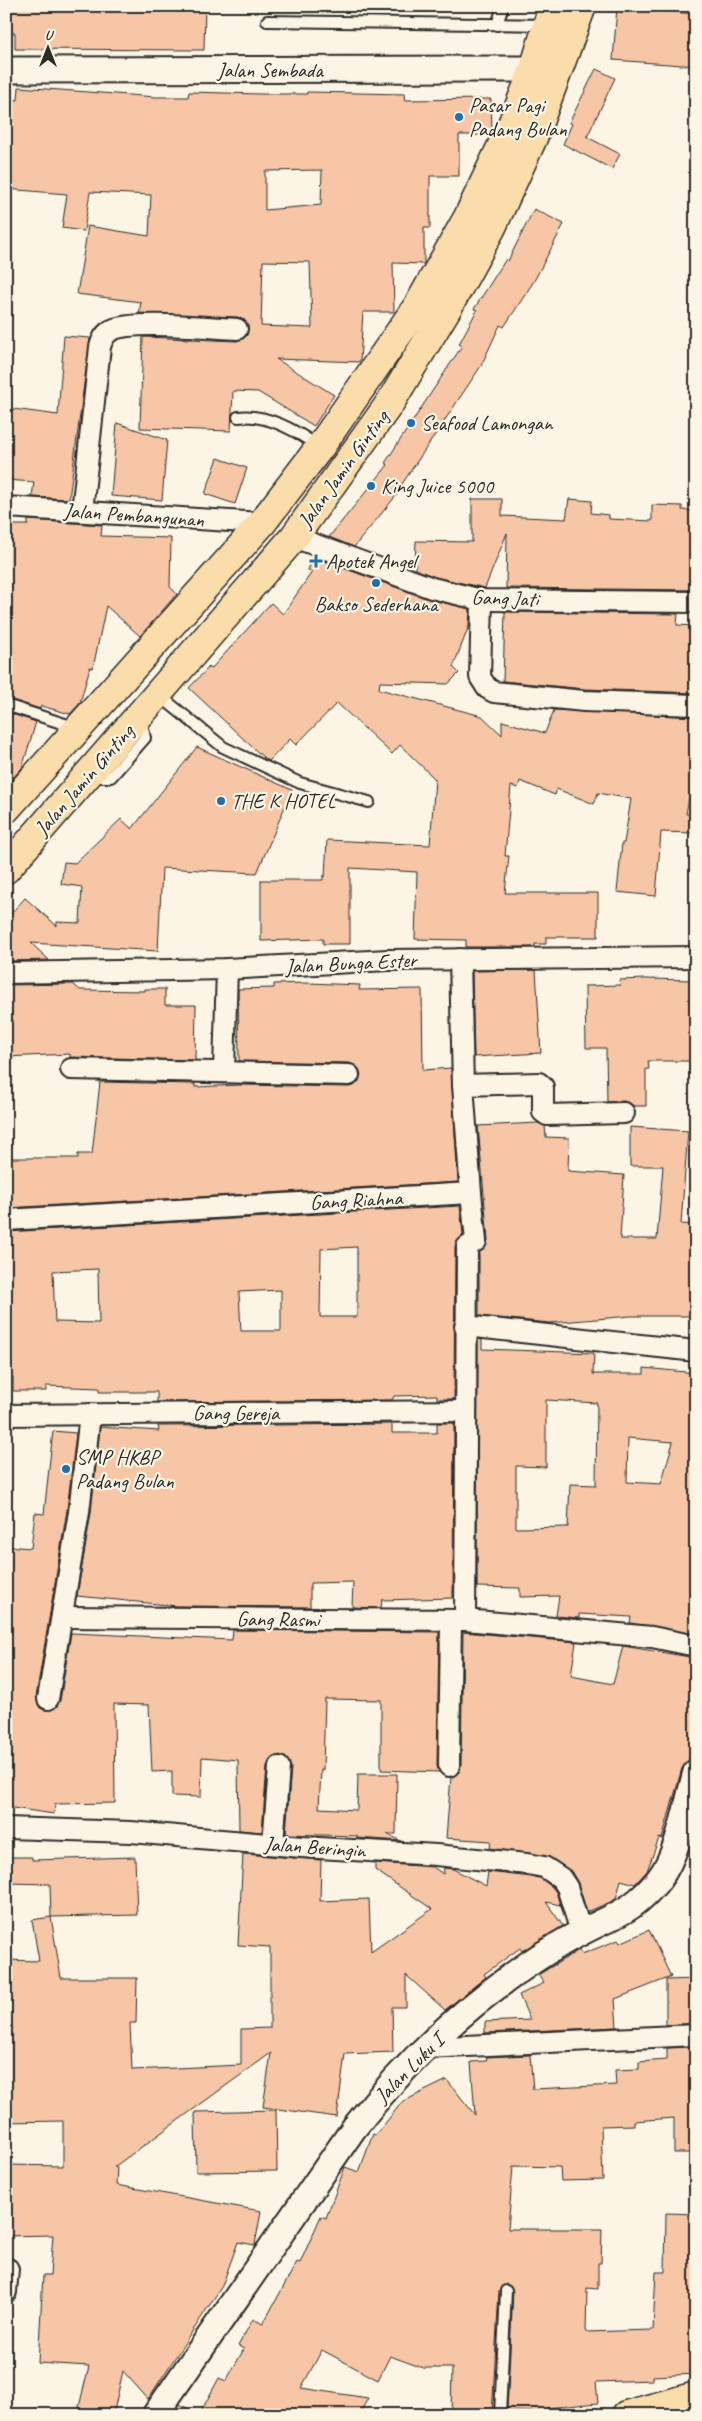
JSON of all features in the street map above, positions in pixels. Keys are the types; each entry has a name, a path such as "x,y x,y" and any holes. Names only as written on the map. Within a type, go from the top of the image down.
{"main road":[{"name":"Jalan Jamin Ginting","path":"6,868 294,537 390,403 448,307 492,228 533,138 582,6"},
{"name":"Jalan Jamin Ginting","path":"6,809 262,523 320,447 419,304 468,217 513,122 534,69 550,16"},
{"path":"626,2415 696,2396"}],"street":[{"name":"Jalan Sembada","path":"6,70 534,69"},
{"path":"82,512 100,347 104,336 116,328 135,325 237,329"},
{"name":"Jalan Pembangunan","path":"6,507 262,523"},
{"name":"Gang Jati","path":"294,537 432,588 482,600 696,602"},
{"path":"482,600 480,677 487,688 494,692 584,701 696,704"},
{"name":"Jalan Bunga Ester","path":"6,973 227,969 388,960 696,957"},
{"path":"449,1766 458,1620 465,1411 467,1247 476,1241 463,1084 460,959"},
{"path":"224,1070 227,969"},
{"path":"71,1068 224,1070 348,1075"},
{"path":"463,1084 539,1083 543,1087 543,1112 547,1115 624,1113"},
{"name":"Gang Riahna","path":"6,1220 471,1193"},
{"path":"465,1326 696,1352"},
{"name":"Gang Gereja","path":"6,1415 465,1411"},
{"path":"48,1699 79,1512 90,1414"},
{"name":"Gang Rasmi","path":"63,1617 458,1620 652,1637 696,1646"},
{"path":"273,1844 279,1767"},
{"name":"Jalan Luku I","path":"155,2415 354,2128 388,2084 425,2048 505,1980 581,1932 626,1912 660,1878 678,1834 696,1772"},
{"name":"Jalan Beringin","path":"6,1828 131,1832 273,1844 436,1854 544,1867 561,1878 567,1886 581,1932"},
{"path":"425,2048 696,2035"},
{"path":"6,2292 8,2269"}],"lane":[{"path":"497,25 503,6"},
{"path":"267,21 497,25 550,16"},
{"path":"238,418 260,417 305,437 320,447"},
{"path":"158,694 223,747 300,783 369,802"},
{"path":"6,705 78,728"},
{"path":"500,2415 506,2292"}],"building":[{"path":"6,6 205,6 204,50 15,49 15,33 6,33"},
{"path":"617,7 696,14 696,66 613,60"},
{"path":"596,69 615,78 587,137 620,154 612,169 563,144 572,124 569,123"},
{"path":"19,87 156,97 188,97 189,92 307,94 307,92 405,94 404,100 491,99 492,131 490,135 459,135 459,176 430,176 430,228 424,228 424,264 393,263 394,312 363,312 360,362 276,359 334,395 314,426 258,392 233,391 231,431 140,428 143,337 237,341 247,335 248,324 238,317 139,313 141,302 77,294 88,226 149,236 151,195 90,192 84,231 62,228 67,194 6,189 6,99 18,100","holes":["322,170 321,205 265,210 265,171","263,261 310,262 312,328 261,326"]},
{"path":"534,209 564,224 534,281 504,327 500,325 481,366 402,484 404,486 354,547 329,537 388,465 385,463 462,346 459,344 477,310 474,309 506,259 508,261"},
{"path":"64,336 90,338 69,499 32,497 34,482 6,480 6,408 58,415"},
{"path":"117,423 167,440 162,500 111,496"},
{"path":"218,458 247,468 235,504 205,494"},
{"path":"472,499 502,499 502,516 566,519 569,499 592,501 591,513 609,515 609,519 652,521 652,505 682,506 682,510 696,511 696,590 506,588 507,533 485,588 435,577 415,569 416,541 472,542"},
{"path":"28,520 102,525 101,536 171,538 170,587 177,594 140,636 106,606 93,668 90,667 80,703 70,714 41,706 40,709 6,698 6,525 28,525"},
{"path":"313,557 428,599 470,609 469,626 453,667 459,673 448,684 380,682 379,689 482,716 502,735 502,721 545,733 554,710 696,717 696,761 686,814 696,814 696,833 661,832 656,896 617,892 622,843 624,843 631,799 598,793 594,804 557,789 555,795 520,781 518,788 511,786 505,856 509,856 505,893 598,893 598,937 546,937 546,944 535,944 535,947 466,947 466,940 415,939 417,872 350,868 350,944 323,944 323,939 261,941 261,880 323,880 323,876 325,876 327,840 430,845 435,779 400,745 392,754 337,703 296,745 290,739 269,761 189,688 209,667 211,669 271,603 283,614 312,572 308,570"},
{"path":"505,612 678,614 677,625 696,626 696,693 585,689 503,681"},
{"path":"6,712 36,722 22,768 6,785"},
{"path":"197,747 292,790 257,873 162,868 158,951 31,943 49,960 6,961 6,919 25,898 57,926 57,922 80,923 82,887 61,884 64,862 75,863 121,819 132,829"},
{"path":"536,970 541,1053 474,1057 472,971"},
{"path":"619,980 696,980 696,1061 648,1061 649,1069 646,1069 646,1106 634,1106 624,1101 607,1102 606,1048 586,1048 585,986 620,985"},
{"path":"73,984 80,990 145,991 145,989 165,989 165,1005 196,1005 195,1060 70,1057 70,1054 6,1057 6,985"},
{"path":"274,984 360,985 359,990 422,989 423,1070 451,1068 458,1182 6,1208 6,1158 78,1158 78,1154 92,1154 100,1082 195,1084 195,1087 240,1085 349,1087 355,1085 361,1075 359,1069 350,1063 239,1061 238,989 274,988"},
{"path":"538,1123 545,1126 546,1137 569,1138 568,1171 624,1175 620,1239 657,1239 663,1166 630,1166 630,1127 688,1131 681,1224 696,1225 696,1316 631,1316 550,1323 479,1316 479,1253 486,1246 488,1240 478,1126"},
{"path":"460,1206 463,1235 457,1241 455,1247 454,1399 437,1399 437,1395 394,1396 392,1400 157,1402 157,1392 99,1392 99,1388 46,1386 46,1391 13,1391 13,1377 6,1377 6,1232","holes":["357,1247 357,1317 320,1317 321,1249","98,1269 99,1323 55,1322 53,1271","281,1290 281,1331 241,1331 239,1292"]},
{"path":"478,1339 482,1340 482,1349 594,1353 593,1374 644,1374 644,1368 696,1373 696,1634 630,1623 631,1617 579,1614 579,1618 556,1616 559,1596 520,1597 520,1588 477,1587","holes":["546,1400 597,1403 596,1485 570,1484 568,1527 516,1528 516,1466 546,1467","628,1438 673,1442 661,1484 627,1482"]},
{"path":"437,1423 454,1423 453,1598 382,1600 381,1608 352,1607 353,1582 310,1583 310,1607 178,1606 77,1596 91,1513 100,1427 159,1431 158,1426 392,1424 392,1433 437,1433"},
{"path":"53,1431 76,1433 67,1510 36,1697 40,1708 52,1710 60,1701 71,1633 232,1640 233,1630 439,1632 437,1766 439,1772 381,1770 381,1700 325,1699 323,1770 321,1770 319,1808 357,1810 358,1774 397,1774 396,1834 387,1834 401,1841 357,1838 357,1836 286,1834 291,1767 286,1758 280,1755 273,1757 267,1766 262,1832 239,1830 238,1760 202,1757 201,1797 172,1796 172,1771 152,1772 149,1705 114,1704 115,1803 55,1804 54,1814 6,1807 6,1743 9,1718 6,1718 6,1546 31,1548 35,1513 44,1514"},
{"path":"463,1632 576,1642 571,1676 613,1684 623,1646 696,1658 696,1736 691,1759 682,1768 662,1839 659,1838 647,1871 635,1884 621,1880 616,1899 587,1912 578,1883 571,1871 550,1857 490,1848 491,1841 446,1838 451,1777 459,1772 461,1766"},
{"path":"243,1854 321,1860 320,1901 369,1899 371,1952 432,1909 375,1870 375,1863 433,1867 443,1874 444,1868 453,1869 486,1886 488,1872 540,1878 556,1892 560,1905 546,1902 563,1926 522,1951 520,1948 484,1974 486,1977 445,2010 406,1975 406,2007 392,2007 393,2052 345,2054 337,2117 263,2107 271,2053 114,2167 117,2167 116,2185 261,2211 255,2245 238,2242 222,2286 148,2399 123,2371 113,2415 77,2415 89,2366 38,2363 43,2275 50,2275 53,2235 6,2236 6,2165 63,2166 63,2121 6,2122 6,1960 39,1961 32,1920 51,1917 61,1978 137,1978 136,2023 130,2023 132,2070 241,2065 241,2029 270,2028 270,1947 238,1945"},
{"path":"7,1857 32,1857 32,1860 135,1857 137,1915 51,1917 50,1884 6,1883"},
{"path":"649,1930 671,1977 615,1999 617,2027 485,2033 485,2022 530,2020 519,1995 544,1983 538,1975 579,1950 582,1954 618,1940 620,1943"},
{"path":"696,1979 696,2023 666,2025 666,1980"},
{"path":"696,2047 696,2153 674,2153 674,2118 634,2121 634,2125 601,2126 603,2180 561,2181 560,2167 513,2166 508,2229 602,2229 601,2263 598,2263 598,2289 587,2288 586,2332 653,2330 656,2272 665,2272 666,2213 696,2214 696,2374 653,2376 653,2380 596,2382 598,2403 547,2408 546,2412 507,2411 513,2291 506,2284 499,2291 492,2415 451,2415 452,2368 423,2368 390,2356 378,2380 322,2350 301,2388 368,2398 359,2415 199,2415 219,2378 226,2381 244,2349 238,2346 253,2319 263,2324 297,2262 300,2263 321,2216 326,2218 345,2167 359,2172 373,2134 376,2135 402,2102 447,2080 475,2115 471,2062 487,2061 486,2057 530,2055 533,2089 616,2085 615,2070 639,2069 639,2062 667,2060 667,2048"},
{"path":"276,2110 277,2171 196,2172 195,2112"},
{"path":"180,2404 198,2415 173,2415"}],"place":[{"name":"Pasar Pagi Padang Bulan","path":"459,117"},
{"name":"Seafood Lamongan","path":"411,423"},
{"name":"King Juice 5000","path":"371,486"},
{"name":"Apotek Angel","path":"316,561"},
{"name":"Bakso Sederhana","path":"376,583"},
{"name":"THE K HOTEL","path":"221,801"},
{"name":"SMP HKBP Padang Bulan","path":"66,1469"}]}
